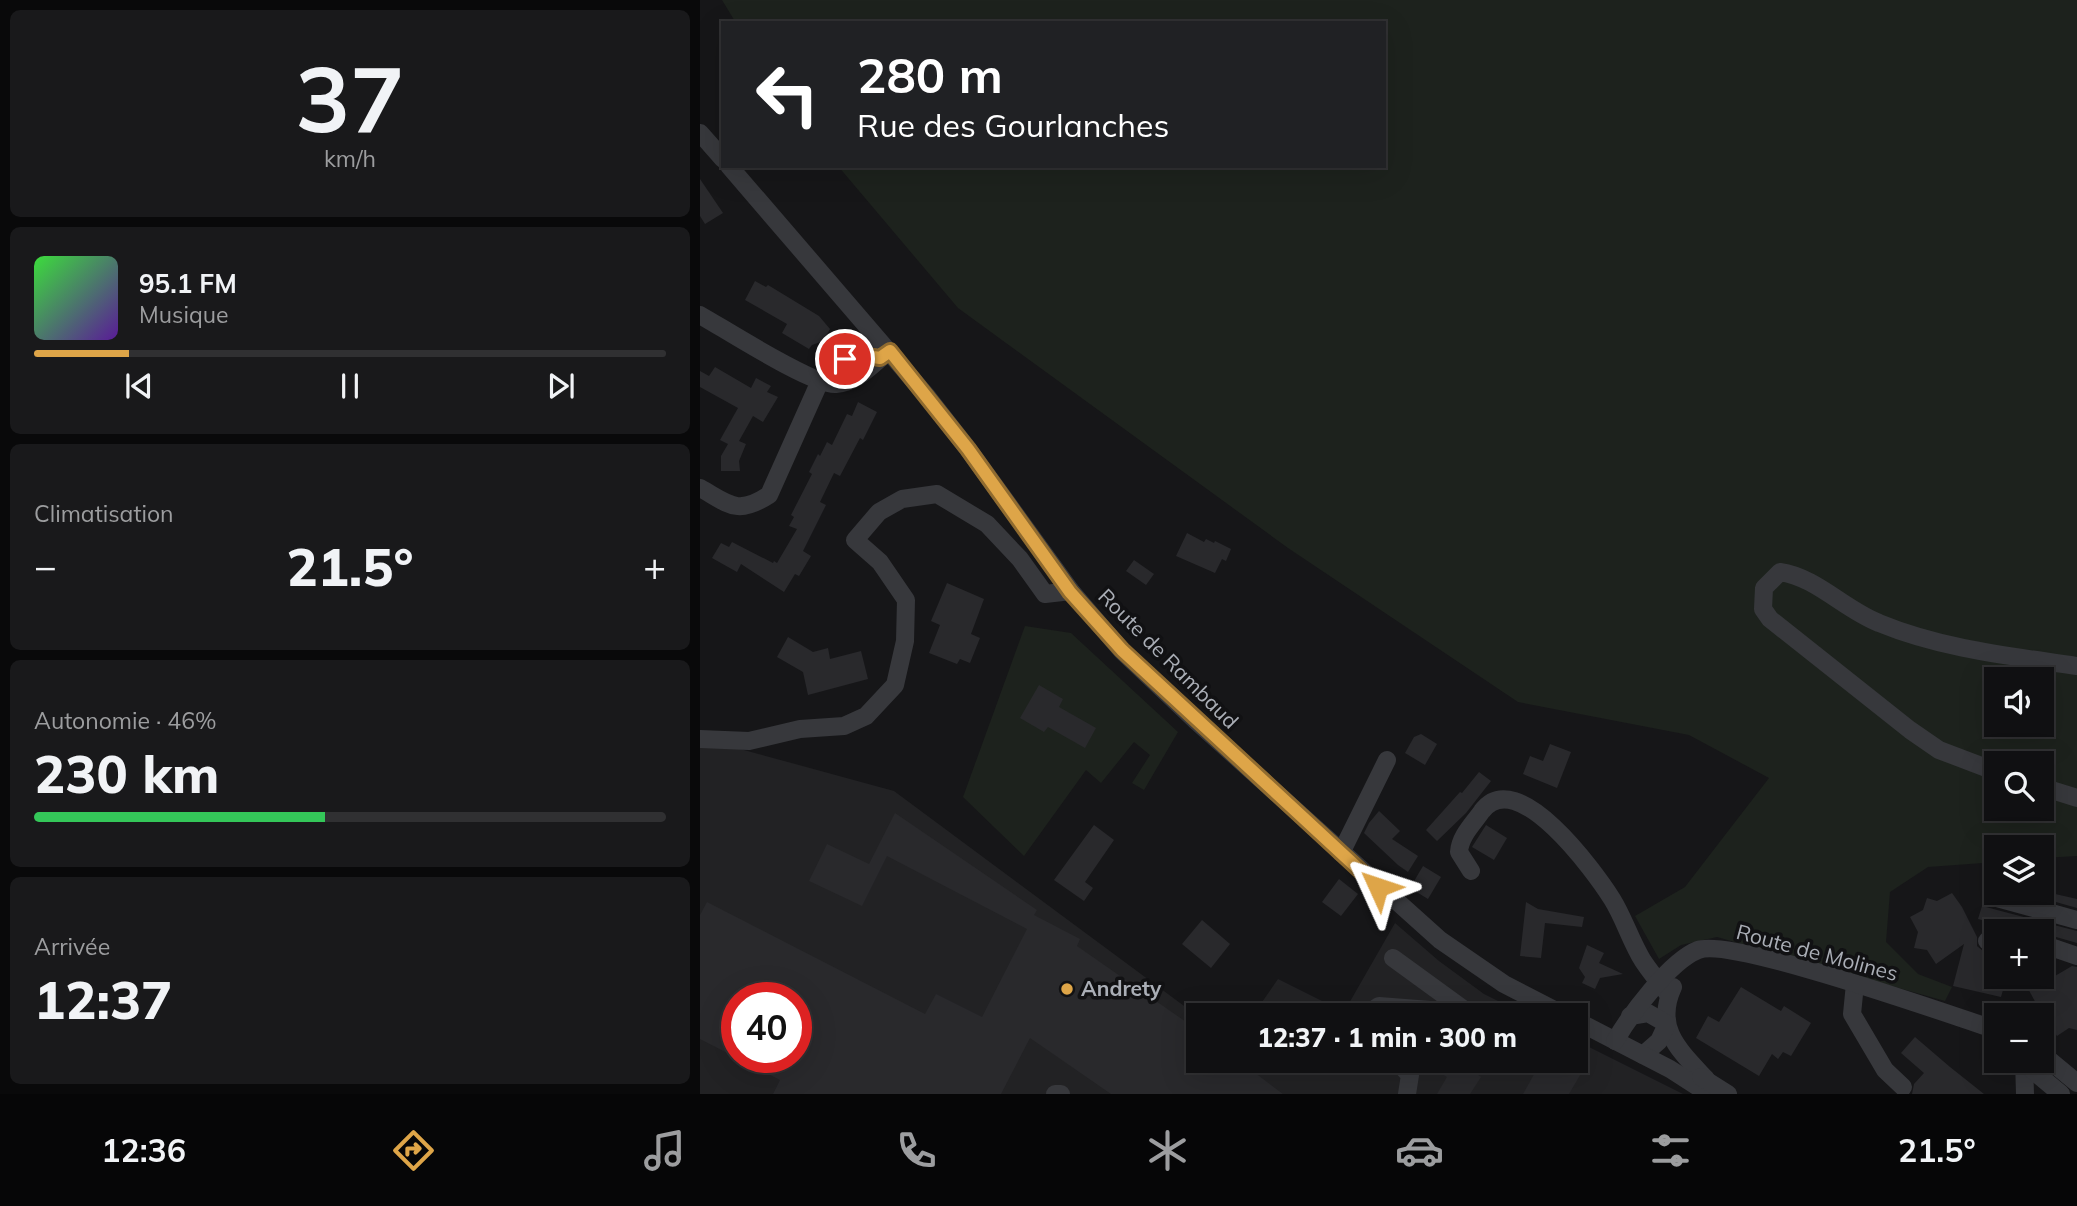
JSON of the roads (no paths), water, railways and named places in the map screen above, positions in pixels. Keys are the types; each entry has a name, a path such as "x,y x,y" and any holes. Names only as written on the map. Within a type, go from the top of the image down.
{"street":[{"path":"700,133 721,157"},
{"name":"Route de Rambaud","path":"731,168 885,355 968,449 1070,592 1122,650 1341,853 1440,940 1528,1003"},
{"path":"700,315 820,381 835,384 850,380 865,373 885,355"},
{"path":"700,488 734,507 752,506 769,495 820,381"},
{"path":"700,739 749,741 800,729 844,726 866,716 895,685 905,641 906,600 880,562 855,540 879,512 902,499 937,494 987,524 1020,559 1045,594 1070,592"},
{"path":"1984,767 1939,750 1910,730 1770,619 1763,609 1764,588 1780,572 1795,574 1849,609 1910,635 1981,652 2077,666"},
{"path":"1341,853 1387,760"},
{"path":"2054,791 2077,798"},
{"path":"1471,871 1462,860 1460,844 1486,806 1494,800 1502,798 1520,803 1557,829 1611,898 1643,961 1664,989 1667,1024 1675,1044 1708,1086"},
{"path":"2022,905 2077,920"},
{"name":"Route de Molines","path":"1615,1041 1630,1016 1664,989 1682,960 1705,949 1742,952 1855,984 1984,1026"},
{"path":"2054,951 2077,956"},
{"path":"1393,958 1457,1003"},
{"path":"1855,984 1852,1014 1885,1070 1903,1087"},
{"path":"1630,1016 1648,1013 1667,1024"},
{"path":"1643,1055 1659,1041 1667,1024"},
{"path":"1588,1027 1670,1069 1728,1094"},
{"path":"2054,1064 2077,1083"},
{"path":"1407,1094 1408,1073"},
{"path":"2024,1073 2025,1094"},
{"path":"2037,1073 2061,1094"},
{"path":"1055,1094 1061,1094"}],"place":[{"name":"Andrety","path":"1067,989"}]}
